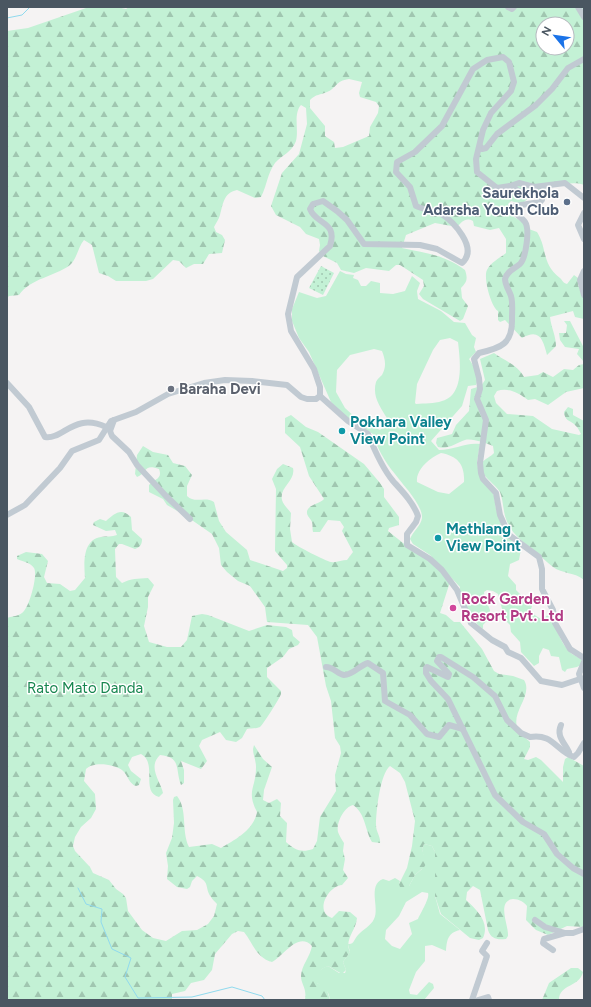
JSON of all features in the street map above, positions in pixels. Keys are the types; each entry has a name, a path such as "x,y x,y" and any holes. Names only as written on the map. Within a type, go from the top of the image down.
{"street":[{"path":"508,7 512,9 514,7"},
{"path":"578,7 584,17"},
{"path":"580,679 562,685 541,681 521,658 495,643 471,623 457,590 442,570 430,559 407,545 407,534 416,522 418,516 408,497 393,481 372,446 368,434 348,421 320,396 320,387 314,369 291,331 288,314 297,277 320,257 330,246 332,240 332,232 328,226 312,214 310,209 312,204 323,201 337,211 364,244 420,245 437,249 462,263 464,261 467,250 465,237 441,214 416,206 410,187 396,172 396,165 400,159 421,147 442,126 473,69 487,60 503,57 509,62 514,77 513,86 491,113 475,164 477,172 498,188 519,183 534,187 565,183 584,198"},
{"path":"480,146 482,148 486,148 497,134 536,105 552,89 568,68 584,60"},
{"path":"510,186 526,195 541,196 542,200 540,202 512,208 513,211 526,223 527,232 524,258 519,264 508,272 505,279 511,297 513,324 510,335 502,346 494,350 479,353 474,359 479,378 480,389 478,400 486,420 480,469 483,479 496,493 500,515 509,535 536,554 540,560 542,589 553,610 555,623 570,649 584,658"},
{"path":"584,213 578,225 584,239"},
{"path":"584,271 580,280 584,296"},
{"path":"7,515 25,505 60,468 72,452 99,440 106,426 114,420 136,412 168,394 194,385 220,381 269,382 287,385 301,397 307,399 316,399 320,396"},
{"path":"7,383 30,407 46,436 53,436 69,427 85,422 92,421 106,426"},
{"path":"114,420 110,431 112,436 129,452 137,465 166,496 190,519"},
{"path":"584,743 574,757 569,756 548,738 538,736 530,738 507,720 495,696 473,677 439,657 438,662 450,674 449,676 446,677 427,667 426,668 426,673 448,699 495,795 523,822 544,834 557,854 573,868 584,874"},
{"path":"584,662 579,674 584,688"},
{"path":"326,667 330,667 344,675 348,674 362,664 368,663 383,673 385,701 410,715 427,734 439,737 448,724 463,729"},
{"path":"561,725 559,730 561,741 568,750 569,756"},
{"path":"535,920 546,927 565,933"},
{"path":"553,950 542,943 544,939 565,933 573,933 584,929"},
{"path":"472,1000 486,956 482,951 487,943"},
{"path":"478,1000 488,997 489,1000"}],"green space":[{"path":"89,7 117,7 126,9 129,7 584,7 584,185 574,183 553,186 536,192 521,204 511,201 508,204 514,217 526,224 526,228 537,232 543,245 547,262 554,272 567,284 574,275 578,278 578,285 584,300 584,319 575,317 573,311 550,317 556,346 547,355 540,337 533,334 522,338 505,320 500,322 498,320 498,311 495,308 488,292 486,274 491,265 506,253 506,239 499,228 490,230 474,226 473,221 470,220 464,221 457,227 435,223 406,235 402,248 443,258 465,270 466,280 465,284 461,288 462,298 468,306 463,319 460,321 423,299 419,294 424,286 423,280 400,265 396,265 389,271 366,268 354,273 341,270 337,263 323,256 319,251 319,239 306,234 300,227 276,215 271,206 282,173 299,154 307,124 306,108 301,105 297,113 296,141 292,148 272,167 261,197 255,198 237,190 229,194 224,200 220,216 214,227 216,232 222,235 225,240 222,253 209,254 203,264 194,264 186,268 179,261 173,260 153,279 146,281 116,281 99,273 92,245 84,240 70,265 36,281 24,289 19,295 9,296 7,298 7,31 28,28","holes":["349,79 362,82 359,93 360,97 376,102 379,106 378,113 370,127 369,136 343,147 335,148 334,142 325,136 325,126 310,108 310,100 330,90 341,81"]},
{"path":"321,266 334,273 323,295 309,288"},
{"path":"340,271 346,274 354,275 353,278 358,280 361,286 366,286 371,281 380,283 380,293 393,294 405,291 412,276 420,283 417,291 418,299 441,311 454,322 465,323 472,335 476,338 474,347 476,352 469,359 477,375 476,385 468,386 462,406 431,441 439,450 470,444 480,444 477,462 479,474 491,489 502,526 521,549 519,560 510,564 508,576 516,585 516,590 532,606 530,612 541,619 550,614 552,615 552,620 566,648 584,663 577,667 567,669 565,672 562,670 559,657 551,656 549,650 543,648 539,656 539,663 534,666 521,652 520,642 511,632 510,625 505,620 498,594 487,590 484,592 490,608 490,615 483,625 483,629 474,621 466,610 461,598 460,587 430,555 413,544 410,539 420,524 422,518 416,501 385,460 373,434 348,419 331,402 309,352 299,338 292,321 292,309 299,292 317,298 326,296","holes":["450,338 458,342 460,358 458,384 454,392 442,401 416,404 417,384 433,350 440,340","374,349 382,351 385,360 385,369 376,382 375,392 377,401 387,418 384,426 380,430 357,419 345,408 336,392 337,370 350,355","441,453 452,456 462,466 464,482 449,494 438,492 417,482 417,477 421,468 424,464"]},
{"path":"564,321 570,321 584,348 584,362 577,354 579,349 565,347 560,340 559,333 566,333 567,325"},
{"path":"494,353 515,366 524,377 538,375 543,372 553,377 564,369 573,370 579,365 584,364 584,388 566,392 548,405 535,399 528,400 509,390 497,391 494,396 496,403 507,414 533,416 552,429 579,435 581,434 576,426 566,418 564,412 568,407 573,409 573,415 584,421 584,580 580,577 560,571 553,567 513,532 505,516 500,492 484,474 481,467 483,461 494,453 493,446 483,442 471,440 465,440 445,448 438,447 436,443 437,438 452,434 456,425 469,411 471,389 481,386 485,380 480,359"},
{"name":"Rato Mato Danda","path":"291,415 306,427 318,432 364,464 384,489 384,497 399,517 399,525 389,528 388,531 408,547 430,561 449,581 440,613 446,615 454,622 460,622 482,649 494,671 499,674 513,676 524,680 526,692 518,712 516,725 522,735 530,742 530,747 524,759 528,760 536,757 563,782 563,767 565,759 568,757 584,766 584,927 567,926 548,935 536,930 526,920 527,906 521,901 513,899 505,904 504,909 508,936 506,939 495,938 488,930 480,890 473,886 467,892 466,900 478,912 484,922 485,932 483,938 479,940 470,938 441,914 435,896 435,852 432,846 424,844 422,849 426,862 425,866 415,875 409,886 405,889 400,887 399,884 407,868 412,846 415,821 405,782 400,773 390,766 381,785 378,803 376,825 380,843 372,842 363,818 353,805 344,812 339,820 338,832 344,843 343,851 345,859 343,870 348,878 342,885 337,886 328,894 325,900 324,910 327,915 332,918 339,911 350,912 357,918 348,943 350,952 343,962 346,970 342,974 328,966 322,969 317,976 317,983 326,987 330,1000 305,1000 301,972 312,946 307,942 302,941 296,943 272,962 258,954 244,932 238,931 232,934 215,954 212,970 204,980 191,983 185,991 172,994 172,1000 7,1000 7,618 18,615 24,611 31,596 35,577 34,568 28,563 17,559 17,556 26,552 42,554 48,561 44,577 47,583 60,584 70,591 75,590 85,578 84,566 87,548 90,543 101,537 117,535 115,530 106,531 93,525 94,522 100,519 106,521 115,514 124,512 131,517 132,530 142,539 142,541 140,546 135,549 119,544 115,549 116,577 122,583 132,579 148,578 154,585 148,597 148,607 144,626 149,642 167,647 181,647 187,640 192,616 202,614 249,631 267,625 286,627 292,630 293,636 300,642 298,645 289,649 283,657 267,668 267,677 281,691 281,694 260,727 247,729 242,738 236,742 226,740 220,732 202,740 199,746 207,761 201,769 181,761 184,770 184,783 181,785 175,761 167,756 160,755 155,764 156,774 163,793 159,797 153,794 149,784 148,764 146,758 141,754 132,757 128,765 131,771 141,779 139,785 136,786 122,770 114,766 98,764 89,766 86,769 84,781 95,794 96,809 91,818 81,827 75,837 73,846 75,851 90,867 93,873 109,880 116,889 123,894 126,898 128,911 142,930 153,938 166,941 182,931 197,930 208,924 214,916 217,904 209,894 206,883 197,876 187,889 177,887 167,879 168,866 166,853 172,838 174,823 174,797 177,796 184,814 185,834 189,847 212,844 221,848 232,842 248,829 257,812 252,799 252,790 256,774 256,762 253,751 254,745 263,759 272,767 264,790 263,800 269,803 277,799 281,803 280,816 287,823 286,842 298,850 305,851 313,849 317,841 320,817 336,791 335,775 341,753 340,746 335,738 331,701 326,686 317,637 308,625 267,622 265,607 250,586 238,581 221,565 219,548 212,534 167,505 163,499 149,492 149,485 160,475 159,469 154,467 148,468 137,477 135,474 137,455 143,446 153,452 168,455 173,463 185,466 192,475 187,486 187,496 197,500 211,500 214,502 219,521 226,532 247,550 250,560 283,571 287,568 287,565 275,551 276,489 272,479 277,469 283,464 293,468 292,477 282,495 284,505 291,513 290,529 292,542 299,547 331,562 347,560 353,552 342,531 344,527 340,521 328,520 320,532 313,532 312,522 307,514 307,510 324,499 309,476 300,447 285,433 285,418"},
{"path":"424,844 432,846 435,852 435,896 440,914 460,930 456,931 449,937 446,951 432,945 425,946 425,961 416,972 409,990 410,994 417,995 429,982 433,984 434,988 424,1000 330,1000 329,994 326,990 317,983 317,974 323,968 328,966 339,973 345,973 346,970 343,962 350,952 348,944 353,943 358,935 371,924 374,919 376,909 375,891 378,882 383,879 389,881 395,878 400,881 399,884 409,886 415,875 422,869 424,858 422,849","holes":["422,892 428,893 427,902 418,919 409,923 412,934 400,949 392,946 385,939 386,930 399,916 406,902"]},
{"path":"571,968 578,968 583,972 581,977 562,991 559,1000 542,1000 549,983"}],"waterway":[{"path":"7,18 22,15 30,7"},
{"path":"78,888 86,904 102,909 101,922 112,949 131,958 125,977 138,998 192,997 232,987 262,996 265,1000"}],"place":[{"name":"Saurekhola Adarsha Youth Club","path":"567,202"},
{"name":"Baraha Devi","path":"171,389"},
{"name":"Pokhara Valley View Point","path":"342,431"},
{"name":"Methlang View Point","path":"438,538"},
{"name":"Rock Garden Resort Pvt. Ltd","path":"453,608"}]}
